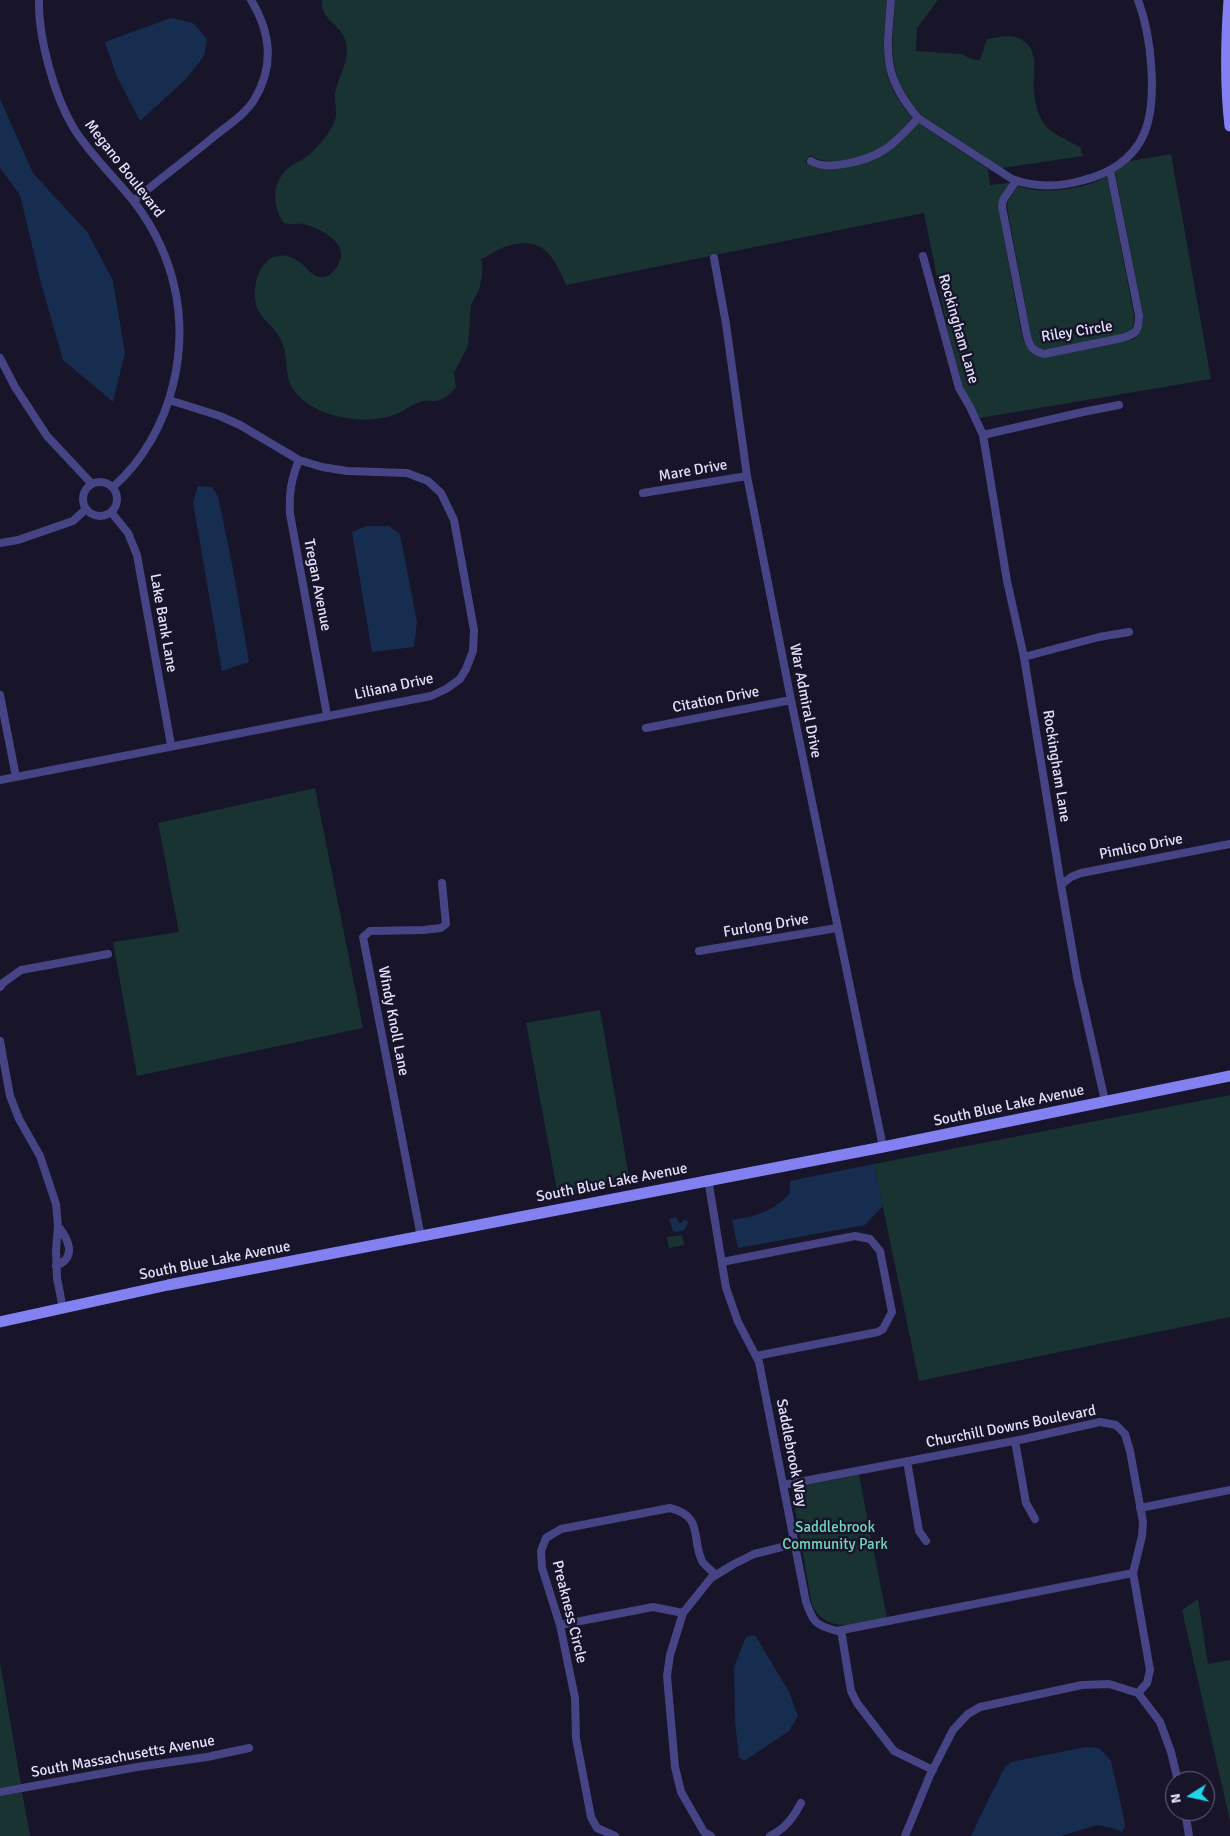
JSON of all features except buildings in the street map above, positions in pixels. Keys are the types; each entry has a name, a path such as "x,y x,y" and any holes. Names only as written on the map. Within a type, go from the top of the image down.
{"main road":[{"path":"1229,0 1226,39 1227,102 1230,126"},
{"name":"South Blue Lake Avenue","path":"0,1322 176,1283 421,1237 708,1179 883,1147 1230,1076"}],"street":[{"name":"Megano Boulevard","path":"40,0 45,47 55,86 73,126 151,225 168,260 180,311 180,343 170,400 160,424 141,455 123,478 113,487"},
{"path":"134,201 237,118 253,101 264,78 269,56 267,37 261,16 251,0"},
{"path":"891,0 888,50 891,76 907,105 918,118 1016,181 1027,185 1048,186 1075,183 1100,176 1128,157 1144,136 1149,116 1151,65 1148,33 1138,0"},
{"path":"810,161 830,166 855,162 884,150 904,134 918,118"},
{"name":"Riley Circle","path":"1016,181 1004,200 1002,207 1030,347 1044,354 1133,336 1139,324 1110,170"},
{"name":"Rockingham Lane","path":"923,256 958,388 970,407 982,434 1007,581 1024,656 1081,997 1105,1102"},
{"name":"War Admiral Drive","path":"714,258 726,324 747,476 883,1147"},
{"path":"0,358 15,387 47,436 91,483"},
{"name":"Liliana Drive","path":"0,780 431,696 446,690 460,678 466,669 473,651 474,630 454,520 441,492 428,480 407,473 347,472 299,460 240,425 220,416 170,400"},
{"path":"982,434 1119,405"},
{"name":"Tregan Avenue","path":"299,460 292,476 289,490 290,514 327,715"},
{"name":"Mare Drive","path":"643,493 747,476"},
{"path":"102,481 113,487 116,492 117,503 111,512 96,516 86,509 82,498 91,483 102,481"},
{"path":"0,543 18,540 73,521 86,509"},
{"name":"Lake Bank Lane","path":"111,512 128,533 137,555 171,746"},
{"path":"1024,656 1099,637 1129,632"},
{"path":"0,695 16,777"},
{"name":"Citation Drive","path":"646,728 791,700"},
{"name":"Pimlico Drive","path":"1061,885 1071,877 1081,873 1230,844"},
{"name":"Windy Knoll Lane","path":"421,1237 363,937 370,931 441,928 446,924 442,883"},
{"name":"Furlong Drive","path":"700,951 838,928"},
{"path":"0,987 21,970 108,954"},
{"path":"0,1041 10,1096 19,1119 40,1156 56,1204 58,1226 56,1266 63,1309"},
{"name":"Saddlebrook Way","path":"708,1179 726,1288 738,1322 759,1362 794,1544 806,1602 812,1620 822,1627 841,1630 1133,1573"},
{"path":"56,1266 66,1260 70,1252 66,1237 58,1226"},
{"path":"722,1262 855,1236 870,1239 880,1252 892,1312 883,1329 878,1332 756,1356"},
{"name":"Churchill Downs Boulevard","path":"783,1484 1015,1441 1100,1422 1116,1425 1125,1434 1130,1451 1143,1522 1142,1536 1133,1573 1150,1670 1147,1683 1138,1693"},
{"path":"1015,1441 1026,1503 1035,1519"},
{"path":"907,1461 919,1531 926,1542"},
{"path":"1140,1508 1230,1490"},
{"name":"Preakness Circle","path":"615,1836 598,1828 591,1817 576,1738 575,1698 560,1625 542,1568 541,1551 546,1538 561,1529 670,1508 683,1511 691,1520 703,1561 716,1575"},
{"path":"705,1835 681,1792 675,1767 667,1676 670,1655 683,1613 711,1578 754,1554 794,1544"},
{"path":"560,1625 653,1607 683,1613"},
{"path":"841,1630 851,1691 857,1703 894,1751 933,1770"},
{"path":"905,1836 933,1770 953,1730 968,1714 980,1707 1082,1685 1109,1684 1138,1693 1160,1722 1176,1771"},
{"name":"South Massachusetts Avenue","path":"0,1792 137,1767 207,1758 250,1748"},
{"path":"770,1836 779,1832 792,1819 801,1804"},
{"path":"1187,1821 1189,1836"}],"green space":[{"path":"322,0 887,0 884,34 885,62 893,89 912,118 890,142 873,152 855,158 836,161 818,159 810,155 805,162 812,166 828,169 845,168 861,163 887,153 904,139 918,123 990,170 988,170 990,185 1010,183 1000,198 998,208 1022,336 1030,351 1045,357 1134,339 1139,334 1143,314 1115,172 1130,161 1171,154 1211,379 980,418 963,387 947,327 924,213 566,285 551,256 544,250 528,244 504,247 480,260 482,262 482,276 479,290 471,305 468,346 454,373 456,388 451,393 440,400 419,402 384,418 343,418 317,409 306,402 292,388 289,381 284,347 277,333 256,306 255,288 264,265 275,257 289,257 301,263 313,274 323,277 334,271 341,256 338,244 328,235 303,224 284,223 275,200 277,185 285,171 306,157 318,146 331,129 336,117 335,93 347,55 347,49 344,36 324,13"},
{"path":"895,0 938,0 917,28 916,51 961,54 974,60 980,60 987,39 1011,36 1025,42 1033,54 1034,96 1040,117 1052,131 1080,147 1083,156 1002,168 921,115 902,87 894,61"},
{"path":"1107,176 1134,315 1133,326 1130,331 1121,335 1045,350 1039,348 1035,345 1031,335 1007,207 1008,201 1018,186 1028,189 1063,190 1087,185"},
{"path":"315,788 363,1028 137,1076 113,942 179,932 158,823"},
{"path":"600,1010 630,1182 558,1196 526,1023"},
{"path":"1230,1095 1230,1317 919,1381 874,1164"},
{"path":"682,1235 684,1245 669,1248 667,1237"},
{"name":"Saddlebrook Community Park","path":"859,1475 887,1618 855,1624 835,1624 819,1615 812,1605 792,1492 800,1486"},
{"path":"1198,1599 1208,1664 1230,1660 1230,1821 1182,1610"},
{"path":"0,1662 21,1784 0,1788"},
{"path":"22,1792 30,1836 0,1836 0,1796"}],"water":[{"path":"171,18 193,23 207,39 204,56 185,80 140,121 117,77 105,42"},
{"path":"0,99 33,173 88,233 113,281 125,353 113,402 63,360 41,283 20,195 0,168"},
{"path":"198,486 212,487 218,496 249,662 222,671 193,502"},
{"path":"367,526 389,526 400,534 417,622 414,647 372,652 352,532"},
{"path":"874,1164 883,1206 865,1225 738,1248 732,1220 756,1215 777,1205 790,1193 790,1181"},
{"path":"676,1217 679,1223 682,1223 684,1219 689,1222 684,1230 673,1231 669,1219"},
{"path":"755,1635 789,1692 798,1716 789,1731 744,1761 739,1757 735,1721 734,1667 746,1637"},
{"path":"1086,1747 1099,1748 1111,1761 1125,1826 1122,1832 1097,1825 1061,1836 971,1836 1007,1765 1011,1762"}]}
